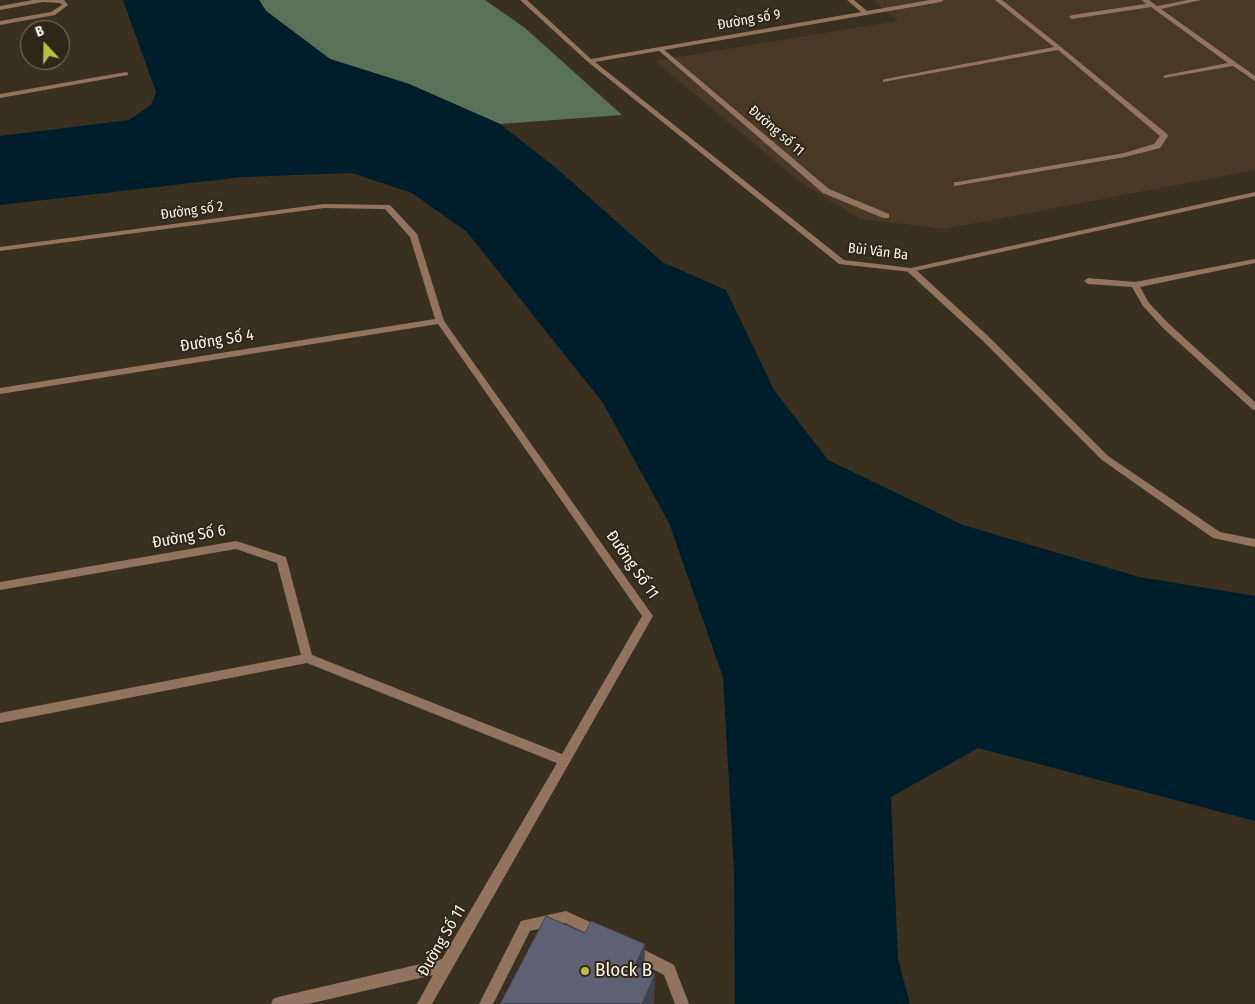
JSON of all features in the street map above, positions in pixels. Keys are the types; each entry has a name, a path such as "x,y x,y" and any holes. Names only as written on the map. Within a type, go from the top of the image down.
{"street":[{"path":"0,8 43,0 62,1 65,5 54,14 0,22"},
{"name":"Bùi Văn Ba","path":"523,0 590,61 842,262 911,270 1255,194"},
{"path":"850,0 865,12"},
{"name":"Đường số 9","path":"590,61 941,0"},
{"path":"957,184 1125,155 1157,146 1164,136 1060,48 998,0"},
{"path":"1145,0 1255,79"},
{"path":"1072,17 1198,0"},
{"path":"885,81 1060,48"},
{"name":"Đường số 11","path":"660,49 826,191 886,216"},
{"path":"1166,77 1234,64"},
{"path":"0,96 126,74"},
{"name":"Đường số 2","path":"0,250 324,206 387,207"},
{"name":"Đường Số 11","path":"387,207 414,236 440,321 648,616 424,1004"},
{"path":"1088,282 1135,285 1255,261"},
{"path":"911,270 986,339 1105,458 1217,536 1255,543"},
{"path":"1135,285 1146,304 1166,326 1255,407"},
{"name":"Đường Số 4","path":"0,391 440,321"},
{"name":"Đường Số 6","path":"0,586 236,545 282,560 307,658"},
{"path":"0,718 307,658 565,761"},
{"path":"486,1004 526,926 566,917 670,970 682,1004"},
{"path":"278,1004 447,966"}],"shaded area":[{"path":"873,0 1255,0 1255,170 945,229 861,219 800,182 655,61 898,21"}],"green space":[{"path":"259,0 485,0 525,28 622,115 500,124 409,84 330,59 266,11"}],"water":[{"path":"123,0 259,0 266,11 330,59 409,84 500,124 555,167 662,262 726,290 774,390 828,460 963,525 1139,577 1255,596 1255,821 978,748 891,797 898,959 910,1004 735,1004 734,871 723,677 669,523 603,403 467,232 412,193 352,173 243,177 0,205 0,136 129,120 151,105 156,92"}],"building":[{"path":"546,916 585,933 591,921 645,944 635,965 655,974 642,1004 500,1004"}],"place":[{"name":"Block B","path":"585,971"}]}
